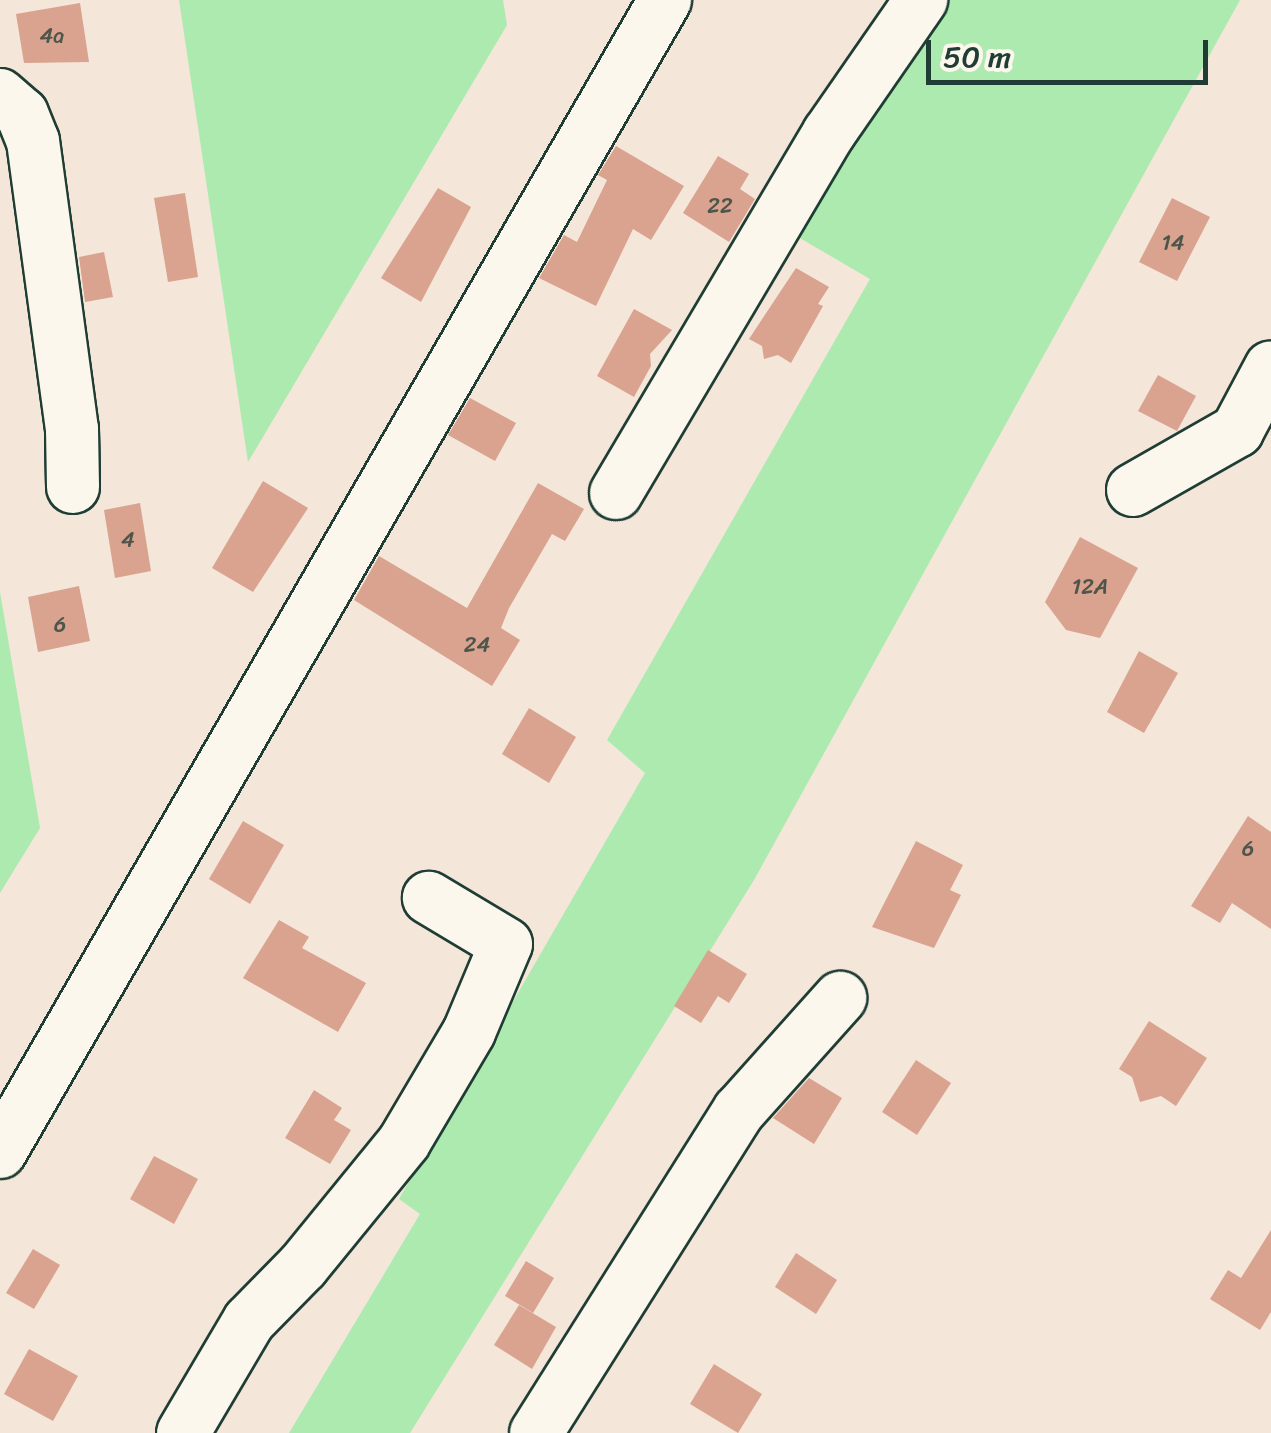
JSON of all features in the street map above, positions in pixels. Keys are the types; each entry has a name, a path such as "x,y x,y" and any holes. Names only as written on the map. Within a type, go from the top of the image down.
{"street":[{"path":"0,1152 665,0"},
{"path":"616,493 829,133 921,0"},
{"path":"0,95 22,114 33,141 72,429 73,487"},
{"path":"1133,490 1236,431 1271,367"},
{"path":"183,1433 248,1321 303,1266 404,1142 469,1032 506,944 428,898"},
{"path":"536,1433 739,1111 840,998"}],"green space":[{"path":"179,0 503,0 507,25 248,462"},
{"path":"930,0 1240,0 754,880 410,1433 289,1433 420,1214 399,1199 645,773 607,740 870,279 781,227"},
{"path":"0,592 40,828 0,893"}],"building":[{"path":"80,3 89,62 24,63 16,14"},
{"path":"616,146 684,186 651,240 633,229 596,306 539,278 564,235 577,242 607,180 598,175"},
{"path":"718,156 749,174 740,189 755,199 729,242 683,213"},
{"path":"438,188 471,207 421,302 381,278"},
{"path":"185,193 198,277 168,282 154,198"},
{"path":"1172,198 1210,217 1177,281 1139,262"},
{"path":"104,252 113,297 85,302 79,257"},
{"path":"796,268 829,287 818,304 823,306 791,363 778,355 764,359 762,346 749,339"},
{"path":"634,309 672,330 650,354 651,366 634,397 597,376"},
{"path":"1158,375 1196,396 1177,431 1138,411"},
{"path":"470,398 516,423 495,461 448,435"},
{"path":"263,481 308,508 253,592 212,568"},
{"path":"538,483 584,509 565,541 552,534 509,608 501,628 520,640 492,686 354,600 379,556 467,608"},
{"path":"140,503 151,571 115,578 104,510"},
{"path":"1080,537 1138,568 1100,638 1066,630 1045,602"},
{"path":"79,586 90,641 38,652 28,597"},
{"path":"1139,651 1178,673 1144,733 1107,712"},
{"path":"529,708 576,737 549,783 502,754"},
{"path":"1248,816 1271,832 1271,929 1232,903 1220,923 1191,906"},
{"path":"243,821 284,845 250,904 209,879"},
{"path":"916,841 963,865 950,890 961,895 934,948 872,927"},
{"path":"279,920 309,937 302,948 366,983 338,1032 243,978"},
{"path":"708,950 747,974 729,1003 718,996 701,1023 674,1006"},
{"path":"1149,1021 1207,1058 1176,1106 1161,1096 1140,1102 1132,1077 1119,1069"},
{"path":"916,1060 951,1083 917,1135 882,1112"},
{"path":"809,1078 842,1098 814,1144 773,1118"},
{"path":"314,1090 342,1108 334,1120 351,1130 330,1164 285,1138"},
{"path":"154,1156 198,1179 174,1224 130,1199"},
{"path":"1271,1230 1271,1312 1260,1330 1210,1299 1228,1270 1241,1278"},
{"path":"33,1249 60,1265 34,1309 6,1293"},
{"path":"796,1253 837,1280 816,1314 775,1287"},
{"path":"526,1261 554,1278 533,1313 505,1296"},
{"path":"519,1305 556,1327 532,1369 494,1345"},
{"path":"29,1349 78,1376 53,1421 4,1394"},
{"path":"714,1364 762,1394 738,1433 690,1404"}]}
